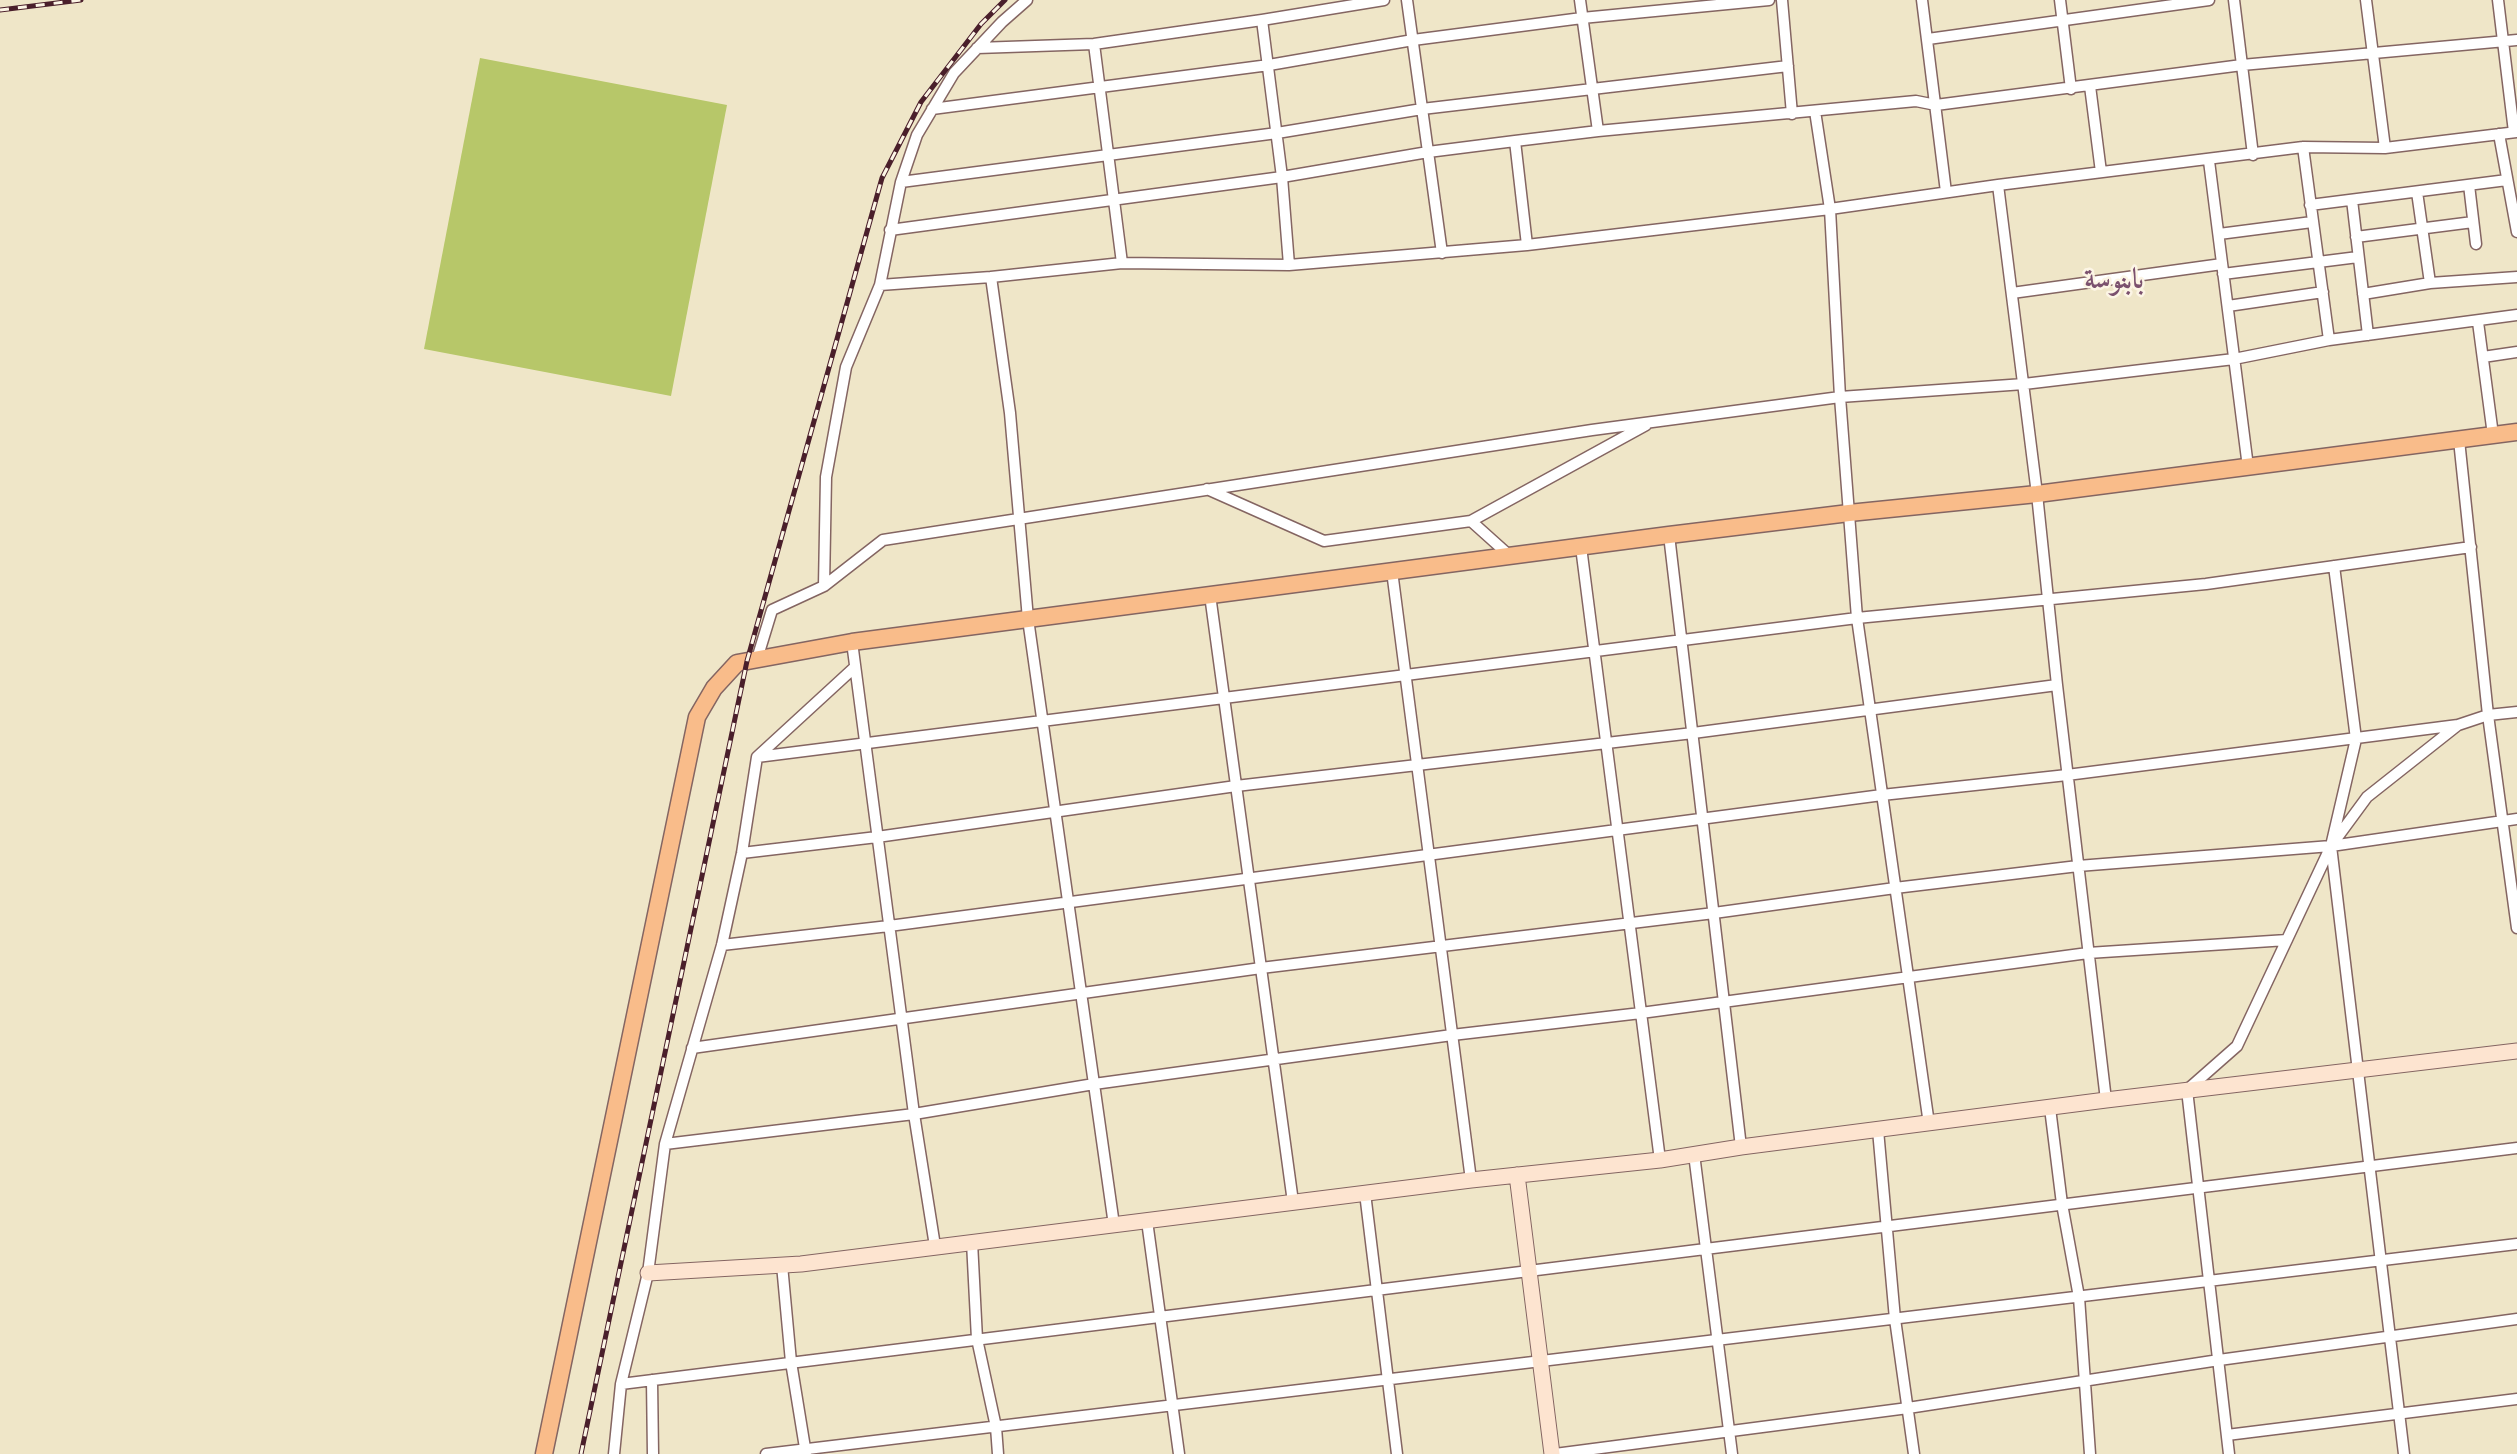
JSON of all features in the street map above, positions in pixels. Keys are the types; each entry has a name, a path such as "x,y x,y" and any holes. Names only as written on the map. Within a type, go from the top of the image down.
{"main road":[{"path":"544,1454 697,717 714,688 737,663 852,642 1669,535 1849,513 2037,494 2517,432"}],"street":[{"path":"824,586 826,477 846,367 880,285 901,183 917,135 954,73 1027,0"},
{"path":"977,48 1094,44 1384,0"},
{"path":"1407,0 1442,253"},
{"path":"1580,0 1598,131"},
{"path":"932,109 1269,65 1413,40 1582,18 1769,0"},
{"path":"1782,0 1792,114"},
{"path":"1922,0 1946,192"},
{"path":"2060,0 2071,89"},
{"path":"1928,39 2209,0"},
{"path":"2234,0 2253,154"},
{"path":"2366,0 2385,148"},
{"path":"880,285 991,277 1122,263 1289,266 1442,253 1830,209 1998,185 2209,161 2303,147 2385,148 2516,132 2498,0"},
{"path":"1262,20 1282,177 1289,266"},
{"path":"890,230 1282,177 1428,152 1598,131 1916,101 1936,105 2242,65 2373,51 2517,40"},
{"path":"1094,44 1122,263"},
{"path":"901,183 1277,133 1422,109 1592,87 1788,66"},
{"path":"2090,86 2101,172"},
{"path":"1815,111 1830,209 1840,397 1857,618 1929,1124"},
{"path":"2499,134 2517,232"},
{"path":"1515,141 1527,245"},
{"path":"2303,147 2329,340"},
{"path":"2209,161 2248,467"},
{"path":"2310,205 2508,180"},
{"path":"1998,185 2037,494 2067,775 2106,1100"},
{"path":"2469,185 2476,244"},
{"path":"2416,192 2430,283"},
{"path":"2352,201 2368,335"},
{"path":"2219,234 2312,222"},
{"path":"2356,237 2473,222"},
{"path":"2012,293 2223,269 2358,257"},
{"path":"991,277 1010,413 1028,619 1114,1225"},
{"path":"2362,294 2430,283 2517,277"},
{"path":"2228,306 2323,292"},
{"path":"758,659 772,610 824,586 884,540 1652,422 1840,397 2024,384 2234,359 2329,340 2517,315"},
{"path":"2478,322 2493,435"},
{"path":"2483,357 2517,352"},
{"path":"1206,489 1324,541 1471,521 1652,422"},
{"path":"2459,440 2488,716 2517,928"},
{"path":"1471,521 1510,556"},
{"path":"1669,535 1741,1147"},
{"path":"1581,547 1660,1160"},
{"path":"758,757 1857,618 2205,584 2471,547"},
{"path":"2334,566 2356,739 2331,846 2357,1070 2371,1166 2379,1261 2404,1454"},
{"path":"1392,572 1470,1180"},
{"path":"1210,595 1293,1202"},
{"path":"852,642 914,1114 935,1246"},
{"path":"614,1454 621,1384 648,1273 665,1144 722,945 742,853 758,757 855,667"},
{"path":"742,853 1056,813 1236,786 1693,733 2057,685"},
{"path":"722,945 889,926 1882,795 2067,775 2356,739 2458,725 2488,716 2517,711"},
{"path":"2187,1090 2237,1046 2331,846 2367,796 2458,725"},
{"path":"692,1048 1261,968 1714,913 1895,888 2078,866 2331,846 2517,819"},
{"path":"665,1144 914,1114 1094,1084 1274,1059 2088,953 2286,940"},
{"path":"648,1273 782,1265 1470,1180 1660,1160 1741,1147 2106,1100 2517,1051"},
{"path":"2187,1090 2229,1454"},
{"path":"2050,1108 2062,1204 2079,1297 2090,1454"},
{"path":"1878,1130 1895,1319 1914,1454"},
{"path":"621,1384 2517,1148"},
{"path":"1694,1154 1732,1454"},
{"path":"1517,1175 1553,1454 1908,1408 2219,1360 2517,1319"},
{"path":"1365,1193 1397,1454"},
{"path":"1147,1221 1179,1454"},
{"path":"972,1242 977,1339 996,1426 999,1454"},
{"path":"766,1454 805,1452 996,1426 2517,1244"},
{"path":"782,1265 791,1362 805,1452"},
{"path":"652,1380 653,1454"},
{"path":"2227,1436 2517,1399"}],"green space":[{"path":"480,58 727,105 671,396 424,349"}],"railway":[{"path":"0,10 81,0"},
{"path":"581,1454 747,661 882,178 921,102 981,24 1005,0"}],"district":[{"name":"بابنوسة","path":"2114,281"}]}
